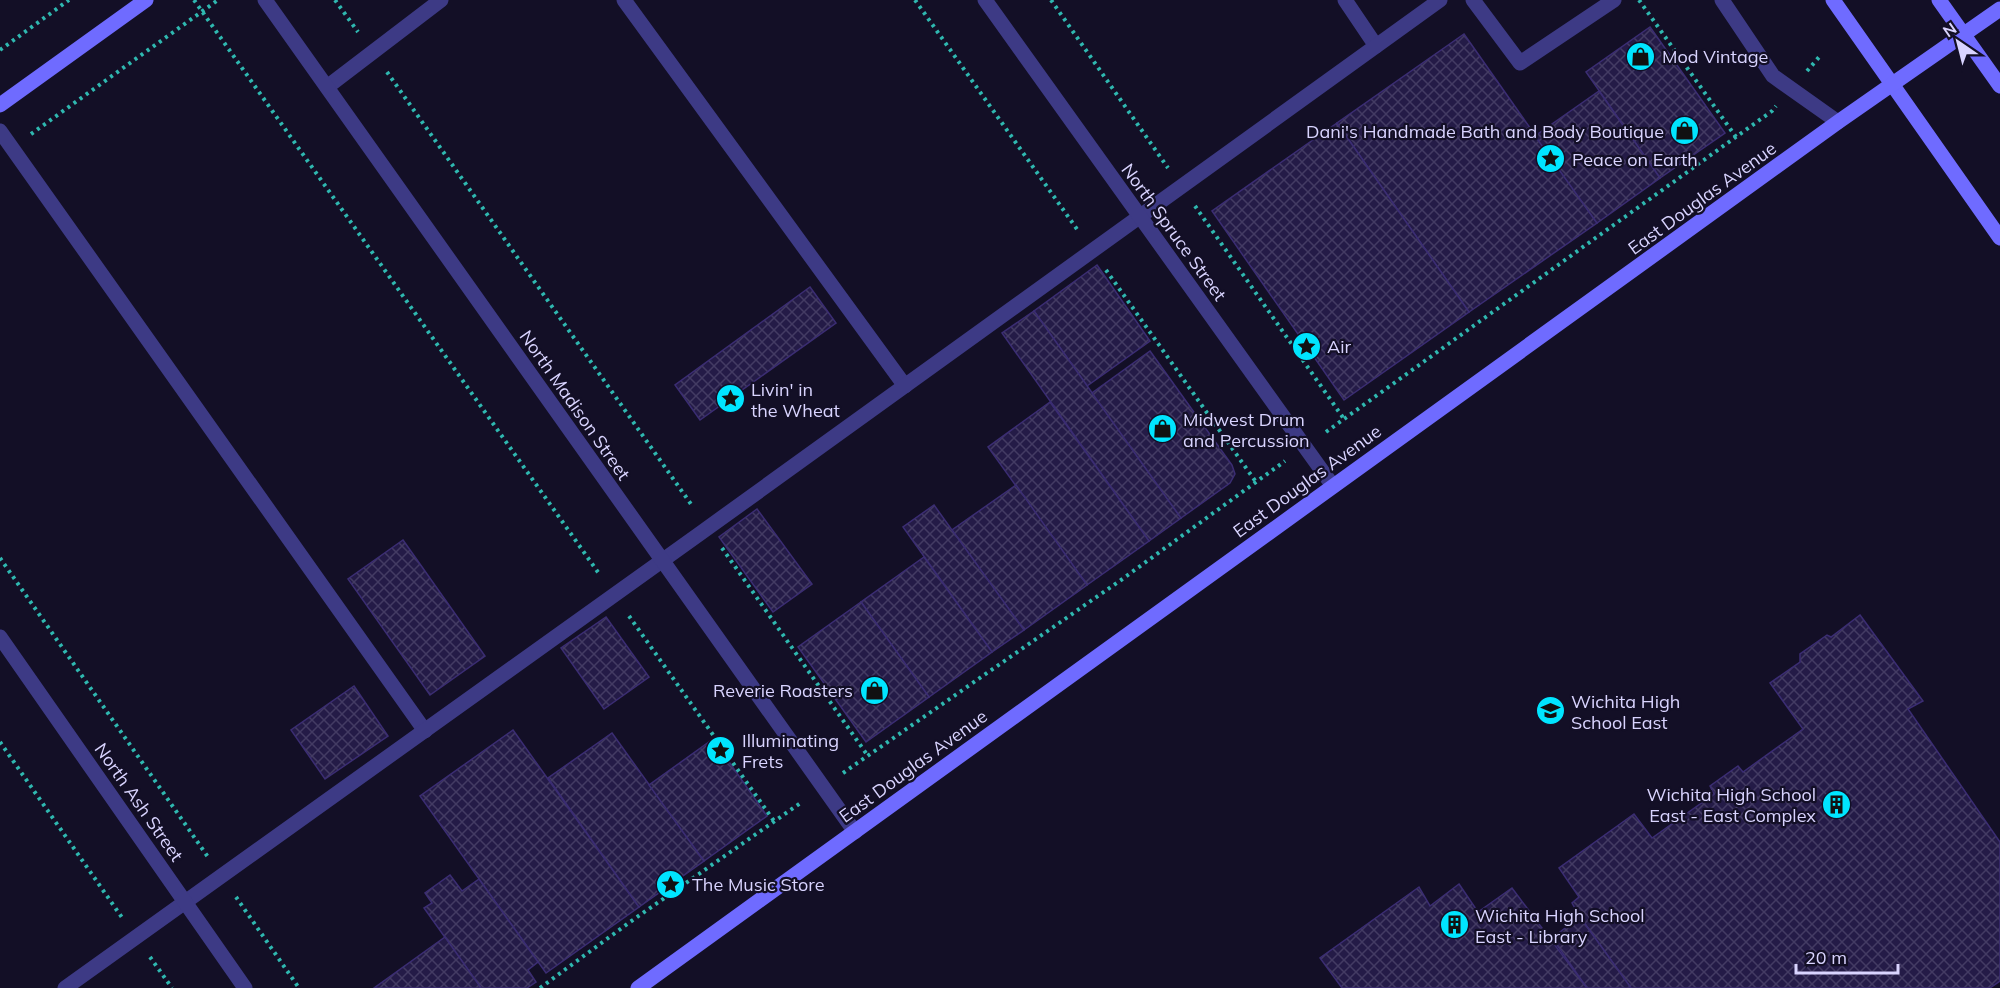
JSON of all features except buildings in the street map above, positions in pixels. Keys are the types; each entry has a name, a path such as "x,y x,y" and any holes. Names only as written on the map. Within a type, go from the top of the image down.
{"main road":[{"path":"0,105 146,0"},
{"path":"1833,0 2000,238"},
{"path":"1939,0 2000,87"},
{"name":"East Douglas Avenue","path":"638,988 1838,122 2000,9"}],"street":[{"name":"North Madison Street","path":"266,0 855,832"},
{"path":"327,87 441,0"},
{"path":"624,0 905,386"},
{"name":"North Spruce Street","path":"985,0 1332,486"},
{"path":"1345,0 1376,46"},
{"path":"65,988 615,596 1440,0"},
{"path":"1473,0 1520,63 1614,0"},
{"path":"1722,0 1773,76 1838,122"},
{"path":"0,131 425,732"},
{"name":"North Ash Street","path":"0,638 245,988"}],"path":[{"path":"0,50 69,0"},
{"path":"194,0 774,821"},
{"path":"12,147 218,0"},
{"path":"335,0 868,756"},
{"path":"1051,0 1344,419"},
{"path":"1639,0 1736,137"},
{"path":"540,988 630,922 1111,586 1772,111 1820,56"},
{"path":"0,558 299,988"},
{"path":"0,742 172,988"}],"place":[{"name":"Mod Vintage","path":"1641,56"},
{"name":"Dani's Handmade Bath and Body Boutique","path":"1685,131"},
{"name":"Peace on Earth","path":"1551,159"},
{"name":"Air","path":"1306,346"},
{"name":"Livin' in the Wheat","path":"730,399"},
{"name":"Midwest Drum and Percussion","path":"1162,429"},
{"name":"Reverie Roasters","path":"874,690"},
{"name":"Wichita High School East","path":"1550,711"},
{"name":"Illuminating Frets","path":"721,750"},
{"name":"Wichita High School East - East Complex","path":"1837,804"},
{"name":"The Music Store","path":"671,884"},
{"name":"Wichita High School East - Library","path":"1454,925"}]}
